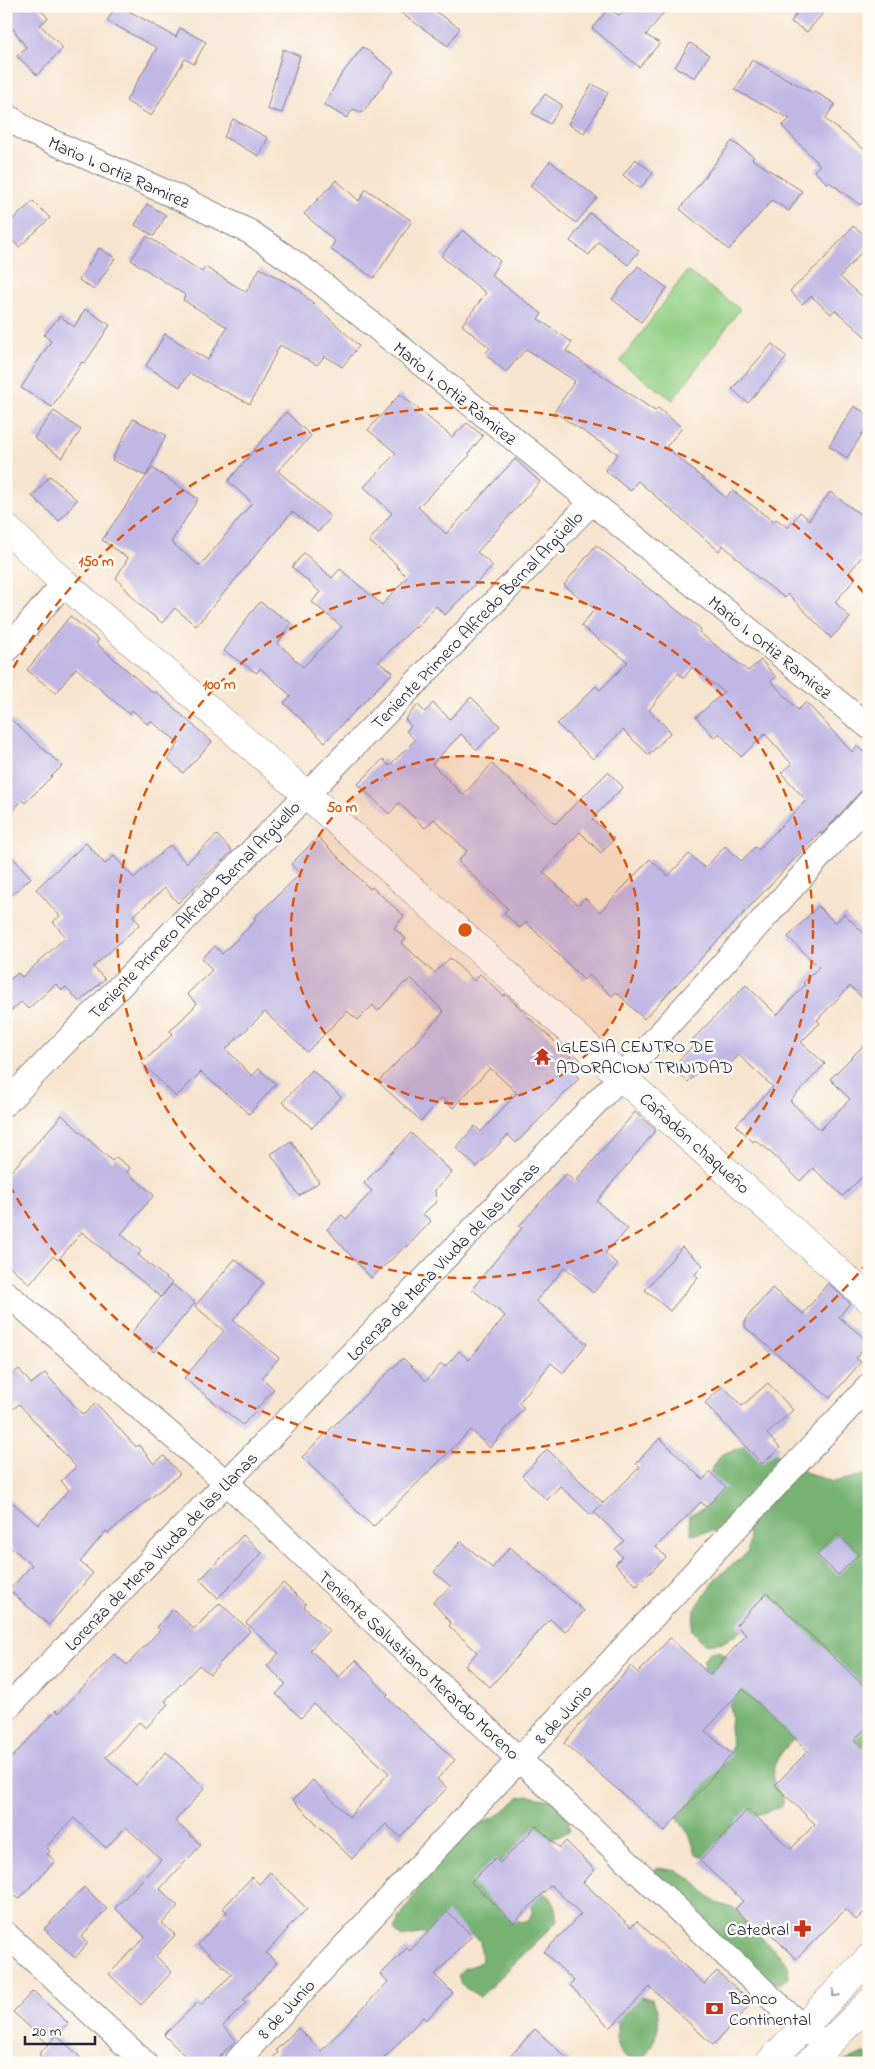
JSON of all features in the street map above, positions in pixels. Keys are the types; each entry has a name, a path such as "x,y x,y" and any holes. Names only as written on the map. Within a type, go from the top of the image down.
{"main road":[{"name":"Cañadón chaqueño","path":"6,528 64,583 306,794 869,1299"},
{"path":"769,2063 869,1958"},
{"path":"817,2054 869,2003"}],"street":[{"name":"Mario I. Ortiz Ramirez","path":"6,115 28,131 188,202 250,232 309,273 869,727"},
{"name":"Teniente Primero Alfredo Bernal Argüello","path":"6,1103 591,503"},
{"path":"6,651 64,583"},
{"name":"Lorenza de Mena Viuda de las Llanas","path":"6,1710 621,1077 869,802"},
{"name":"Teniente Salustiano Merardo Moreno","path":"6,1293 227,1483 803,2028 817,2054"},
{"name":"8 de Junio","path":"235,2063 869,1386"},
{"path":"6,1934 145,2063"}],"green space":[{"path":"687,271 740,309 673,400 620,362"},
{"path":"748,1444 768,1448 797,1469 833,1482 869,1474 869,1686 862,1683 843,1686 756,1621 724,1642 705,1644 691,1630 695,1609 716,1578 748,1552 749,1533 729,1529 691,1534 689,1515 706,1507 718,1490 710,1472 721,1455"},
{"path":"711,1651 721,1652 730,1658 800,1734 779,1756 773,1770 775,1785 784,1799 781,1807 754,1816 706,1858 696,1854 690,1836 678,1819 679,1809 698,1786 723,1765 732,1747 728,1697 717,1681 703,1668 704,1658"},
{"path":"869,1720 869,1747 847,1741"},
{"path":"530,1796 560,1802 570,1830 524,1851 509,1916 518,1921 528,1922 532,1913 531,1895 539,1893 552,1899 557,1922 480,1997 461,1985 458,1976 464,1968 482,1961 480,1941 468,1933 453,1930 401,1937 394,1930 398,1920 427,1875 436,1849 470,1828 497,1816 520,1797"},
{"path":"658,1868 678,1871 690,1878 717,1903 735,1909 747,1924 784,1959 789,1968 788,1978 780,1984 770,1983 650,1874"},
{"path":"632,1996 652,1999 659,2022 652,2045 642,2059 632,2060 623,2055 617,2046 617,2018"},
{"path":"864,2054 869,2055 869,2063 840,2063"}],"building":[{"path":"6,6 37,6 48,18 40,25 63,48 37,75 17,56 26,47 6,19"},
{"path":"116,6 120,6 176,37 180,28 206,42 194,64 185,59 151,116 126,101 157,48 107,21"},
{"path":"391,6 427,6 460,28 448,46"},
{"path":"629,6 669,6 646,35 660,43 639,67 592,28 608,9 619,15"},
{"path":"801,6 829,6 807,32 791,22"},
{"path":"690,43 709,55 695,78 675,67"},
{"path":"363,47 394,71 362,113 353,109 347,118 324,105 341,75"},
{"path":"283,49 300,56 282,113 267,109"},
{"path":"752,60 813,93 814,91 835,104 825,119 869,153 869,195 860,205 829,182 828,184 814,171 820,165 782,126 790,119 735,90"},
{"path":"592,84 608,93 584,133 568,124"},
{"path":"545,94 562,105 550,124 532,113"},
{"path":"233,119 268,138 259,156 224,137"},
{"path":"732,141 754,157 752,159 802,191 789,211 772,200 729,250 680,209"},
{"path":"636,159 653,173 640,189 623,175"},
{"path":"550,161 597,198 576,223 530,186"},
{"path":"336,180 359,201 366,189 412,221 374,278 330,249 335,241 304,214"},
{"path":"33,201 50,218 19,247 6,234 6,226"},
{"path":"147,204 166,215 154,236 135,225"},
{"path":"590,213 639,251 628,265 598,242 589,255 570,241"},
{"path":"853,226 869,238 869,243 840,277 869,302 869,340 835,310 831,314 811,296 802,304 790,291 825,258"},
{"path":"463,230 500,261 491,275 542,314 538,319 572,342 566,351 655,411 658,408 682,428 666,447 726,498 732,490 774,522 776,519 788,528 800,512 809,520 830,492 869,521 869,547 849,573 855,579 835,602 850,618 831,638 788,594 785,598 758,578 723,545 719,551 638,481 630,491 605,470 618,454 554,412 575,381 526,349 506,372 485,354 490,348 462,325 486,293 441,256"},
{"path":"147,236 202,272 205,267 246,292 260,268 298,289 359,346 342,367 325,356 317,365 280,345 250,404 189,373 180,387 146,366 165,334 208,360 227,327 183,300 185,295 131,260"},
{"path":"99,248 115,258 94,290 79,280"},
{"path":"638,266 667,288 641,322 612,299"},
{"path":"85,309 110,325 85,363 82,362 52,407 21,388 51,341 44,335 60,316 74,327"},
{"path":"772,344 787,357 748,403 732,389"},
{"path":"400,394 452,437 467,423 483,436 469,453 470,455 418,507 446,534 515,459 540,482 477,552 493,566 445,615 436,606 416,628 378,662 393,672 325,742 284,703 291,696 260,668 257,673 224,651 260,602 291,623 278,643 303,667 342,627 312,602 320,592 292,567 304,553 332,578 340,569 382,605 407,577 397,565 369,541 392,513 364,487 396,453 368,430"},
{"path":"854,406 869,415 869,423 847,458 829,446"},
{"path":"54,411 81,430 62,458 34,438"},
{"path":"286,412 311,436 278,471 331,517 318,532 292,512 196,626 175,608 162,623 141,606 116,578 128,558 102,540 152,468 198,499 171,542 200,566 252,503 228,481"},
{"path":"133,419 166,435 146,476 112,460"},
{"path":"50,476 77,500 59,521 32,496"},
{"path":"596,545 701,629 699,632 748,671 761,660 776,677 771,681 798,710 806,702 852,752 857,746 869,757 869,782 822,834 820,832 644,1019 616,992 612,996 589,975 584,980 526,922 520,928 504,913 508,909 458,861 467,851 434,819 425,828 399,803 389,814 358,784 383,759 389,766 415,740 406,731 411,726 405,719 418,705 425,712 433,703 450,719 471,697 500,726 477,750 461,734 432,764 463,795 492,764 555,824 608,772 623,787 592,819 614,839 601,853 580,832 543,872 578,905 585,898 600,912 650,859 668,876 689,854 705,868 725,846 741,861 755,847 758,850 806,800 781,773 792,764 765,734 741,757 719,733 715,738 696,717 724,692 692,667 684,678 678,673 649,710 671,732 649,755 623,730 593,759 557,724 596,686 600,690 628,662 581,626 595,609 564,585"},
{"path":"70,616 99,640 96,643 153,693 155,691 212,742 183,773 168,759 179,743 151,721 147,724 132,710 129,714 76,668 56,693 27,670"},
{"path":"6,715 62,766 25,803 22,800 6,819"},
{"path":"217,835 232,851 178,903 165,888 133,916 140,924 93,967 105,979 79,1002 66,987 62,990 56,984 28,1009 21,1002 6,1015 6,983 18,973 22,977 66,937 53,922 60,916 36,889 86,843 105,864 114,856 134,878 170,845 186,863"},
{"path":"318,837 370,889 372,887 404,916 394,928 406,939 402,943 434,973 450,958 474,981 480,974 504,996 505,994 576,1061 569,1068 579,1078 572,1086 516,1143 508,1135 477,1167 456,1148 475,1126 481,1132 517,1093 490,1068 453,1108 442,1098 421,1121 378,1082 444,1012 411,978 378,1011 373,1005 358,1020 347,1011 307,1052 265,1012 226,1049 252,1076 259,1069 276,1084 249,1114 201,1072 176,1097 142,1063 173,1034 170,1031 197,1004 187,994 212,970 202,958 215,946 222,954 256,920 254,918 300,874 291,864"},
{"path":"6,850 31,878 6,900"},
{"path":"818,906 835,923 844,914 869,938 869,1004 850,986 817,1020 820,1023 801,1042 825,1064 790,1101 820,1130 850,1099 830,1079 869,1040 869,1170 843,1196 813,1168 800,1181 766,1148 755,1140 753,1142 736,1125 773,1087 739,1055 721,1073 708,1062 688,1082 672,1067 693,1046 689,1043 746,985 777,1015 805,985 803,983 819,967 788,937"},
{"path":"312,1070 341,1097 312,1128 283,1102"},
{"path":"635,1112 656,1130 597,1201 628,1229 605,1253 618,1265 593,1293 565,1267 536,1301 587,1344 563,1373 551,1363 519,1403 524,1408 490,1448 471,1430 373,1527 302,1457 403,1358 426,1381 441,1364 445,1367 459,1351 469,1360 505,1316 472,1289 522,1228 519,1226 566,1174 575,1182"},
{"path":"62,1115 112,1161 116,1157 130,1168 127,1172 154,1195 121,1234 141,1251 138,1255 172,1283 161,1297 82,1232 58,1260 53,1256 30,1284 6,1263 6,1177"},
{"path":"411,1133 452,1172 435,1190 436,1202 423,1214 431,1221 407,1247 371,1278 327,1229 342,1215 346,1219 372,1191 364,1183"},
{"path":"291,1141 319,1182 299,1196 271,1154"},
{"path":"682,1247 703,1265 695,1274 698,1277 670,1311 645,1290"},
{"path":"235,1259 264,1283 233,1320 279,1358 262,1378 274,1389 243,1425 184,1378 224,1331 195,1306"},
{"path":"828,1283 850,1303 839,1317 869,1342 856,1358 861,1362 830,1398 745,1327 745,1320 772,1288 803,1314"},
{"path":"172,1284 195,1303 154,1352 131,1333"},
{"path":"19,1369 31,1384 45,1373 83,1415 96,1403 136,1447 139,1445 154,1464 164,1456 180,1474 108,1533 106,1531 80,1562 93,1573 49,1625 9,1590 32,1565 6,1543 6,1497 38,1525 69,1490 61,1481 76,1467 19,1404 6,1415 6,1379"},
{"path":"768,1383 793,1410 767,1434 780,1448 762,1464 705,1403 723,1386 742,1406"},
{"path":"660,1438 703,1480 710,1472 726,1487 706,1507 701,1502 656,1547 666,1557 637,1586 615,1564 622,1557 615,1549 624,1541 594,1512 640,1467 636,1463"},
{"path":"547,1449 603,1503 591,1515 560,1486 547,1500 522,1476"},
{"path":"837,1534 859,1554 838,1575 817,1555"},
{"path":"243,1535 262,1553 218,1598 200,1580"},
{"path":"461,1541 492,1568 510,1547 584,1611 565,1632 550,1619 490,1687 465,1666 477,1652 449,1626 451,1623 433,1602 451,1587 434,1572"},
{"path":"283,1583 306,1604 304,1607 329,1630 310,1650 339,1677 356,1660 388,1695 386,1697 455,1760 437,1779 447,1788 400,1837 386,1824 352,1859 293,1800 313,1780 349,1817 389,1773 314,1704 301,1718 276,1694 286,1684 267,1666 279,1653 246,1623"},
{"path":"767,1593 869,1691 869,1725 854,1740 869,1754 869,1907 856,1920 846,1909 796,1959 767,1930 762,1935 735,1909 743,1901 700,1861 748,1809 791,1849 815,1824 775,1785 808,1751 743,1689 705,1731 732,1754 665,1831 564,1743 631,1666 638,1673 670,1638 710,1675 746,1635 736,1625"},
{"path":"220,1603 250,1631 210,1674 199,1665 165,1701 168,1704 146,1728 139,1722 106,1757 136,1785 166,1752 205,1788 175,1821 201,1845 160,1889 178,1906 162,1923 175,1935 156,1956 172,1972 141,2005 109,1974 145,1937 115,1908 161,1860 126,1827 106,1848 74,1818 46,1847 50,1851 47,1854 55,1861 19,1899 6,1887 6,1764 56,1710 59,1713 114,1654 127,1665 160,1630 157,1627 173,1609 194,1629"},
{"path":"536,1826 560,1848 566,1841 595,1870 583,1882 631,1927 637,1921 704,1984 717,1971 752,2003 713,2045 650,1987 610,2028 570,1985 574,1981 544,1952 581,1914 551,1885 514,1923 471,1882 495,1858 500,1863"},
{"path":"270,1872 307,1909 287,1928 266,1953 277,1963 243,2000 246,2003 223,2026 236,2040 213,2063 192,2063 164,2035 198,2002 201,2005 232,1974 198,1945 227,1912 223,1908 252,1877 259,1884"},
{"path":"84,1887 107,1909 81,1937 88,1943 75,1958 44,1929"},
{"path":"447,1912 472,1936 435,1975 453,1993 426,2020 423,2017 379,2063 269,2063 278,2052 276,2050 298,2028 321,2051 388,1982 381,1974 407,1948 410,1951"},
{"path":"33,1991 68,2023 48,2044 13,2012"},
{"path":"535,2029 572,2063 504,2063"},
{"path":"57,2035 86,2063 48,2063 39,2054"}],"place":[{"name":"IGLESIA CENTRO DE ADORACION TRINIDAD","path":"542,1056"},
{"name":"Catedral","path":"803,1929"},
{"name":"Banco Continental","path":"715,2008"}]}
